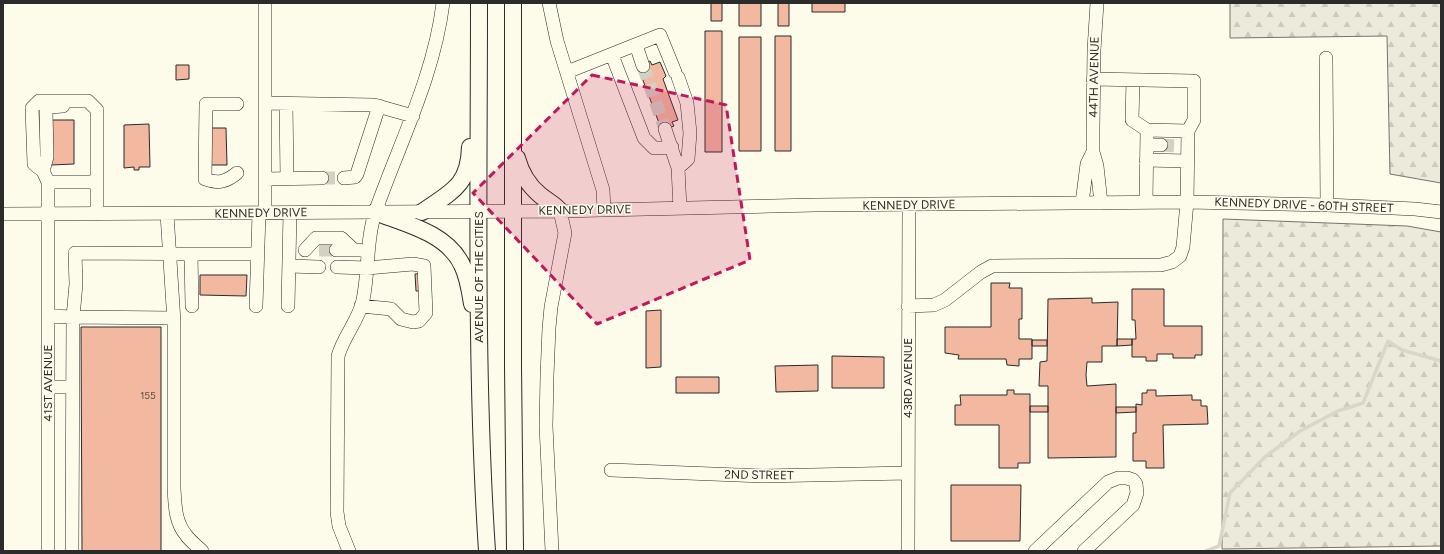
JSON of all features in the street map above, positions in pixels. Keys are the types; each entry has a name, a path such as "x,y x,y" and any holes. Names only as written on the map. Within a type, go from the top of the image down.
{"main road":[{"path":"422,212 448,194 457,185 465,175 468,166 470,156 472,3"},
{"name":"AVENUE OF THE CITIES","path":"479,3 479,355 487,551"},
{"path":"513,3 513,366 515,551"},
{"path":"513,145 526,181 540,195 557,207 560,211"},
{"path":"375,212 424,231 442,240 449,246 458,258 462,264 471,297 479,355"}],"street":[{"path":"256,306 257,254 265,179 265,3"},
{"path":"349,551 339,526 337,512 338,356 341,346 361,306 375,212 412,116 431,60 443,3"},
{"path":"550,3 557,41 603,190 604,210"},
{"name":"44TH AVENUE","path":"1096,3 1093,79 1093,152 1098,166 1101,203"},
{"path":"567,72 660,35 687,103 690,133 688,159 678,168"},
{"path":"636,45 643,66"},
{"path":"612,55 644,138 654,148 672,147"},
{"path":"1326,58 1327,205"},
{"path":"908,306 934,305 940,303 981,272 992,266 1161,265 1172,262 1180,256 1183,247 1187,202 1187,161 1184,146 1188,131 1194,120 1194,81 1093,79"},
{"path":"1133,80 1132,120 1147,130 1188,131"},
{"path":"97,182 46,176 34,164 32,108 39,101 88,101 97,110 97,182 97,214"},
{"path":"237,104 206,104 205,179 214,182 229,179 237,173"},
{"path":"265,104 374,105 412,116"},
{"path":"286,104 287,178"},
{"path":"350,177 357,174 379,106"},
{"path":"666,129 678,168 680,208"},
{"path":"1146,202 1147,130"},
{"path":"1147,145 1161,145"},
{"name":"44TH AVENUE","path":"1082,203 1087,164 1093,152"},
{"path":"1146,160 1187,161"},
{"name":"41ST AVENUE","path":"46,176 49,214 48,551"},
{"path":"265,179 322,178"},
{"name":"KENNEDY DRIVE","path":"3,214 479,212 1166,202"},
{"name":"KENNEDY DRIVE - 60TH STREET","path":"1166,202 1327,205 1414,209 1441,212"},
{"name":"43RD AVENUE","path":"908,551 909,205"},
{"path":"552,551 546,426 546,376 549,328 565,233 560,211"},
{"path":"288,306 290,213"},
{"path":"167,214 173,318 174,488 176,512 179,524 185,534 202,551"},
{"path":"305,250 316,238 341,238 354,250"},
{"path":"289,250 319,250"},
{"path":"336,250 369,250"},
{"path":"72,551 72,387 73,317 76,284 75,253 257,254"},
{"path":"192,254 192,306"},
{"path":"337,267 367,268 413,264 424,266 426,313 419,321 413,322 401,319 391,309 361,306"},
{"path":"289,266 319,267"},
{"path":"48,316 173,318"},
{"path":"48,387 72,387"},
{"name":"2ND STREET","path":"611,470 763,476 908,474"},
{"path":"1035,551 1108,482 1118,478 1133,480 1136,484 1137,492 1133,505 1084,551"},
{"path":"482,551 484,504"}],"highlighted area":[{"path":"592,75 726,105 750,260 597,324 473,193"}],"green space":[{"path":"1230,3 1441,3 1441,183 1390,174 1387,36 1230,38"},
{"path":"1223,219 1407,226 1441,232 1441,546 1222,549"}],"building":[{"path":"711,3 722,3 722,21 711,21"},
{"path":"739,3 761,3 761,26 739,26"},
{"path":"778,3 789,3 789,26 778,26"},
{"path":"812,3 845,3 845,12 812,12"},
{"path":"705,31 722,31 722,152 705,152"},
{"path":"775,36 791,36 791,151 775,151"},
{"path":"739,37 761,37 761,151 739,151"},
{"path":"650,61 652,65 660,62 666,76 663,79 678,120 672,122 674,126 662,131 638,67"},
{"path":"176,65 189,65 189,79 176,80"},
{"path":"51,120 74,120 74,164 51,165"},
{"path":"149,124 150,167 139,167 139,170 134,170 134,167 124,168 124,125"},
{"path":"208,128 226,128 227,165 208,165"},
{"path":"423,273 424,291 416,291 415,274"},
{"path":"200,275 247,275 246,296 200,295"},
{"path":"991,283 1010,283 1009,288 1022,288 1022,319 1019,319 1019,339 1032,339 1032,359 1019,359 1019,366 1007,365 1006,359 958,359 959,355 945,353 945,327 991,327"},
{"path":"1132,289 1164,289 1164,326 1202,326 1202,355 1195,355 1195,358 1173,358 1173,354 1157,354 1157,361 1146,361 1146,357 1132,357 1132,339 1136,339 1135,320 1132,320"},
{"path":"1092,298 1092,303 1118,302 1117,346 1102,346 1102,362 1087,362 1086,375 1087,386 1116,384 1116,457 1048,458 1048,386 1039,386 1040,362 1047,361 1048,299"},
{"path":"661,310 661,367 646,368 646,311"},
{"path":"81,327 161,327 161,551 82,551"},
{"path":"1117,339 1132,339 1132,345 1117,346"},
{"path":"1032,340 1047,340 1047,346 1032,346"},
{"path":"832,356 884,357 884,388 832,388"},
{"path":"818,365 818,391 776,392 775,366"},
{"path":"676,377 719,377 719,393 676,393"},
{"path":"1007,390 1014,390 1014,394 1030,394 1030,463 1018,463 1018,468 999,468 999,425 955,425 955,405 961,405 960,395 1007,395"},
{"path":"1147,390 1156,390 1156,396 1192,395 1192,400 1201,400 1201,406 1207,406 1208,424 1163,425 1164,468 1146,468 1146,461 1133,461 1133,433 1136,433 1136,404 1142,405 1142,393 1147,393"},
{"path":"1030,406 1048,406 1048,412 1030,412"},
{"path":"1116,407 1136,407 1136,412 1116,413"},
{"path":"951,485 1021,485 1020,541 951,541"}],"waterway":[{"path":"1206,551 1219,546 1230,493 1265,457 1300,431 1338,411 1363,403 1388,341 1402,350 1441,361"}],"tunnel":[{"path":"643,66 665,129"},
{"path":"1161,145 1180,146"},
{"path":"322,178 344,178"},
{"path":"319,250 336,250"}]}
